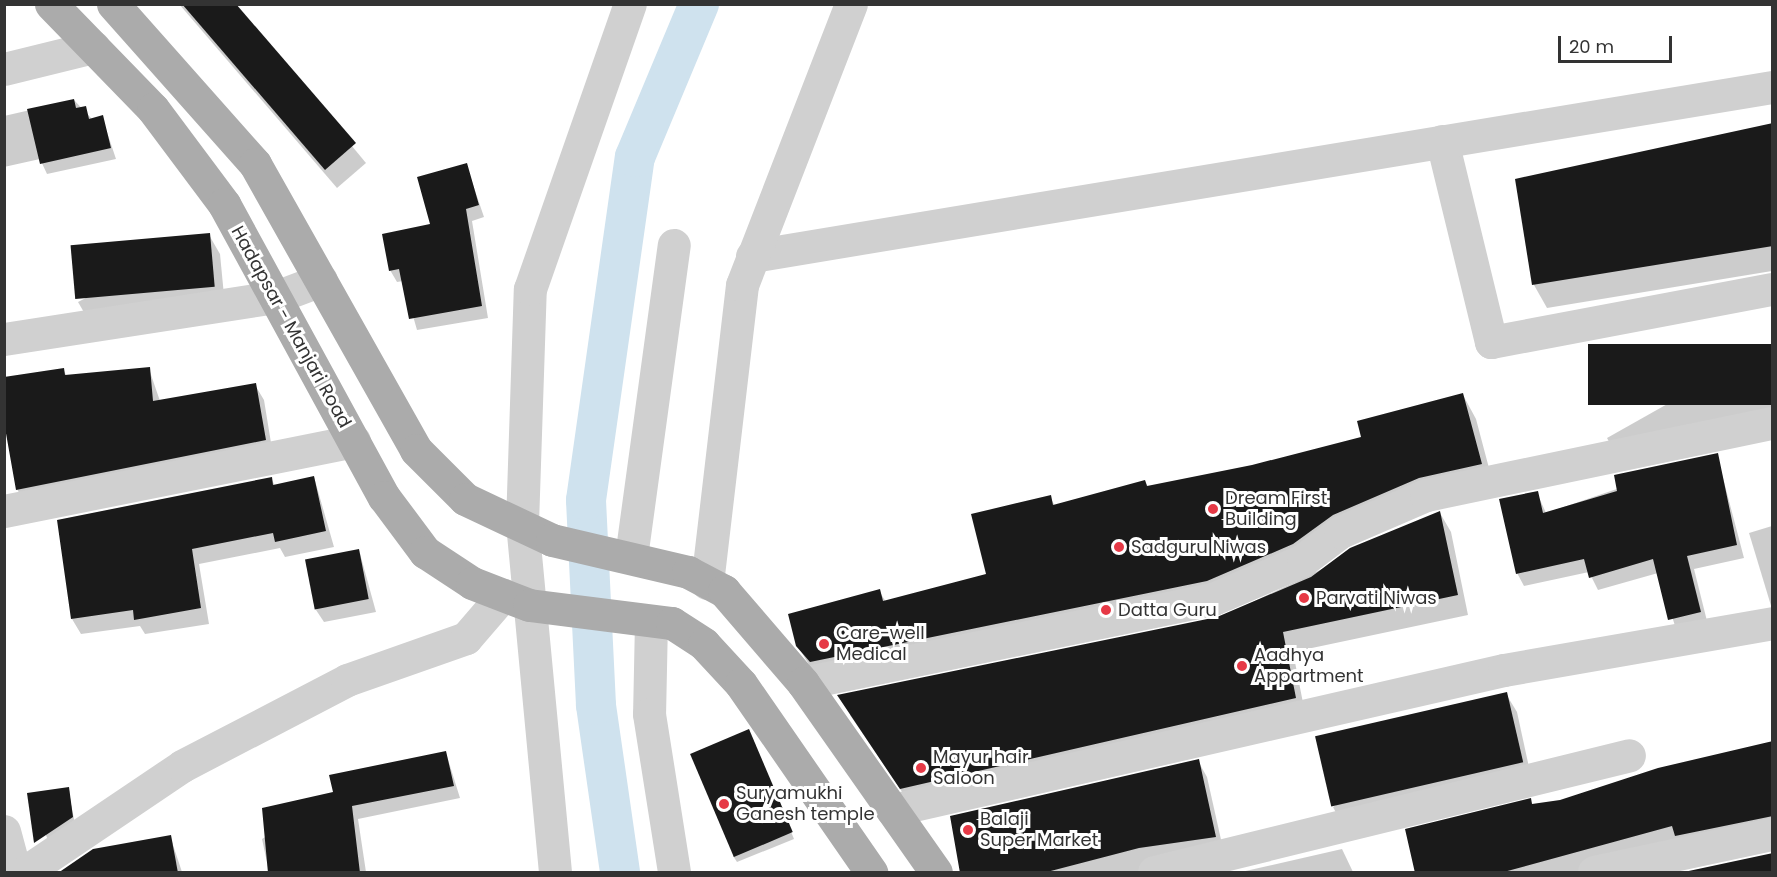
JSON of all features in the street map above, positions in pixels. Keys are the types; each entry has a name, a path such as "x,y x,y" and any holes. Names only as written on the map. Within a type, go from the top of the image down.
{"main road":[{"name":"Hadapsar - Manjari Road","path":"51,4 153,109 224,204 384,497 425,552 472,583 529,603 635,620"},
{"path":"113,4 255,164 416,450 465,499 552,540 631,557 724,591 763,630 803,683 936,873"},
{"path":"635,620 672,623 704,644 741,684 871,873"}],"street":[{"path":"555,873 522,524 530,289 630,4"},
{"path":"707,583 742,285 851,4"},
{"path":"4,69 93,47"},
{"path":"752,256 1773,87"},
{"path":"1442,141 1491,342 1773,289"},
{"path":"631,557 674,245"},
{"path":"4,339 276,297 321,280"},
{"path":"803,683 1212,599 1303,560 1340,532 1426,495 1773,423"},
{"path":"4,511 354,441"},
{"path":"25,873 192,761 347,680 466,638 529,603"},
{"path":"635,620 674,873"},
{"path":"892,810 1504,670 1773,623"},
{"path":"1154,873 1629,755"},
{"path":"4,831 15,873"},
{"path":"1594,873 1773,834"}],"building":[{"path":"182,4 236,4 356,143 325,170"},
{"path":"74,99 76,108 86,106 89,119 103,115 111,148 40,164 27,109"},
{"path":"1773,123 1773,246 1532,285 1515,179"},
{"path":"467,163 479,205 466,209 482,306 409,319 399,269 389,271 382,234 430,224 417,177"},
{"path":"210,233 215,287 75,299 71,245"},
{"path":"1588,344 1772,344 1772,405 1588,405"},
{"path":"150,367 153,401 256,383 266,440 16,490 4,422 4,377 64,368 65,375"},
{"path":"1463,393 1482,464 1419,478 1333,515 1293,544 1207,581 810,662 796,646 788,614 880,589 883,601 986,574 971,514 1051,495 1053,505 1145,480 1147,486 1252,465 1361,437 1357,421"},
{"path":"1718,453 1737,545 1687,556 1701,612 1668,620 1653,559 1589,578 1584,559 1516,574 1499,499 1538,491 1543,513 1617,491 1614,475"},
{"path":"314,476 326,531 275,542 273,533 192,549 201,608 134,620 133,610 71,619 57,520 272,477 273,485"},
{"path":"1440,511 1458,595 1283,632 1296,698 900,789 837,695 1217,617 1311,577 1350,548"},
{"path":"359,549 369,599 315,610 305,559"},
{"path":"1507,692 1523,762 1331,806 1315,736"},
{"name":"Suryamukhi Ganesh temple","path":"749,729 793,832 734,857 690,754"},
{"path":"1773,741 1773,816 1675,836 1672,826 1500,873 1415,873 1405,829 1531,798 1532,804 1560,800 1658,768"},
{"path":"446,751 454,786 352,806 360,873 268,873 262,808 333,792 329,775"},
{"path":"1199,759 1216,837 1139,848 1043,873 960,873 950,816"},
{"path":"69,787 73,817 34,843 27,793"},
{"path":"171,835 178,873 58,873 93,849"},
{"path":"1773,853 1773,873 1684,872"}],"waterway":[{"path":"620,872 596,705 586,500 635,157 699,4"}],"place":[{"name":"Dream First Building","path":"1213,509"},
{"name":"Sadguru Niwas","path":"1119,547"},
{"name":"Parvati Niwas","path":"1304,598"},
{"name":"Datta Guru","path":"1106,610"},
{"name":"Care-well Medical","path":"824,644"},
{"name":"Aadhya Appartment","path":"1242,666"},
{"name":"Mayur hair Saloon","path":"921,768"},
{"name":"Suryamukhi Ganesh temple","path":"724,804"},
{"name":"Balaji Super Market","path":"968,830"}]}
